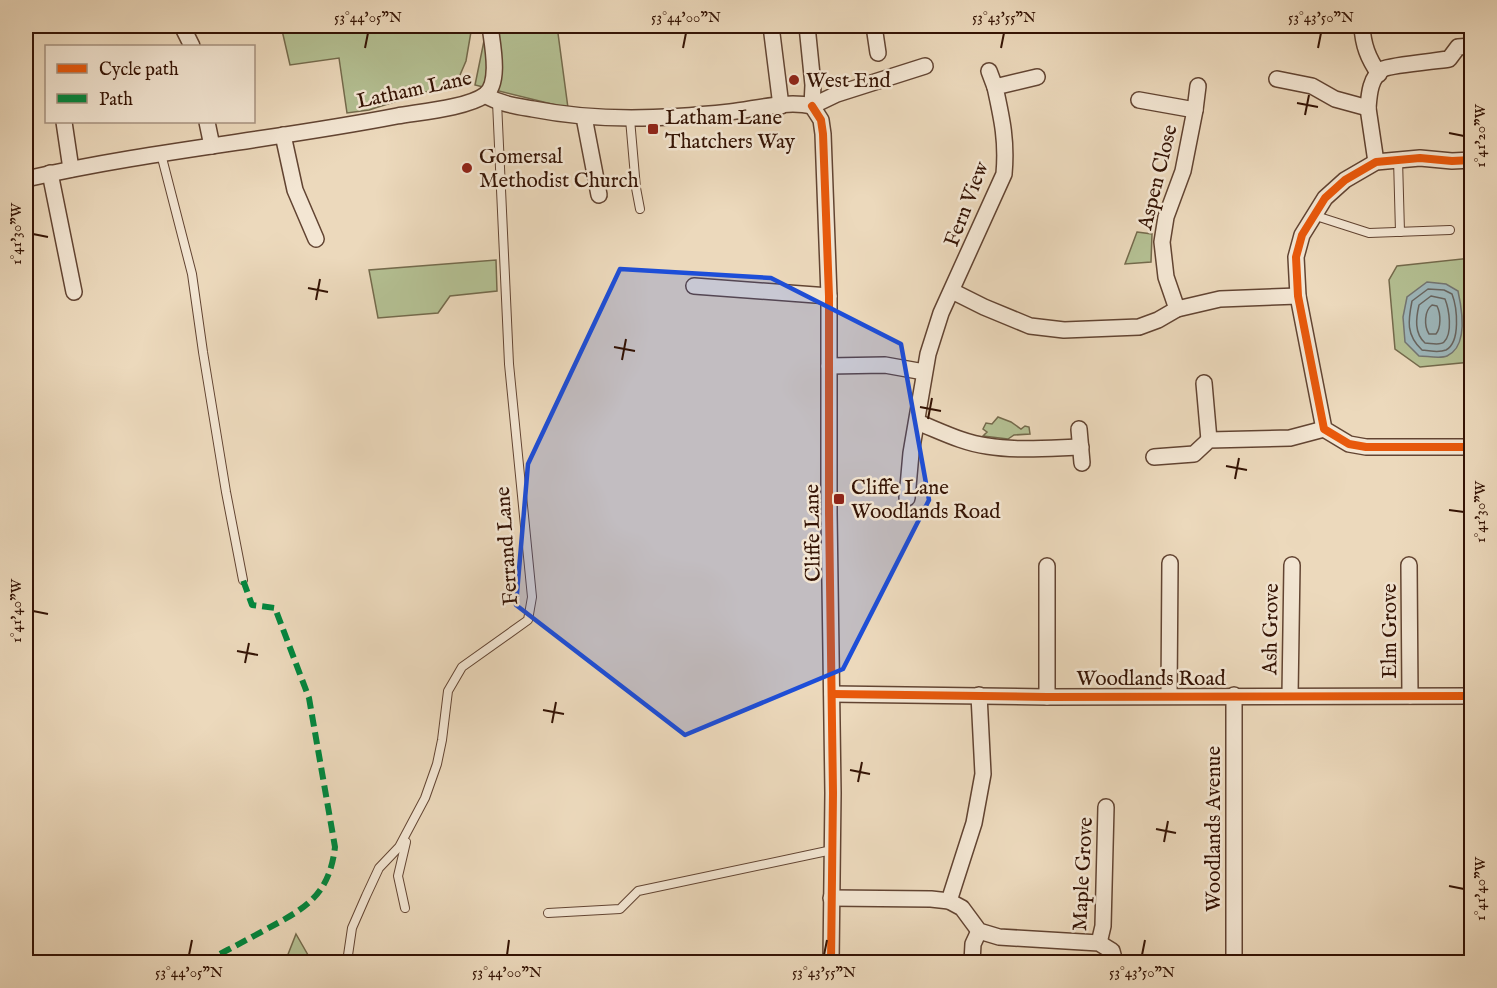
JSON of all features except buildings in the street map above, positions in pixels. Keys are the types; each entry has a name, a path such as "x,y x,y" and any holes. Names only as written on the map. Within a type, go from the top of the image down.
{"street":[{"path":"182,26 192,45"},
{"path":"490,26 494,81 491,99"},
{"path":"771,26 781,106"},
{"path":"807,26 813,85 812,106 837,94 925,66"},
{"path":"874,26 878,53"},
{"path":"1362,26 1367,55 1379,74"},
{"path":"1376,162 1368,108 1370,87 1383,69 1449,59 1458,47 1472,46"},
{"name":"Fern View","path":"907,498 911,453 924,372 941,313 1004,174 1006,150 1004,128 989,71"},
{"path":"995,87 1037,77"},
{"path":"1277,79 1312,86 1335,99 1368,108"},
{"path":"1195,110 1198,86"},
{"name":"Latham Lane","path":"26,179 71,169 372,121 491,99 584,117 630,119 804,104 812,106"},
{"name":"Aspen Close","path":"1139,100 1195,110 1183,171 1166,217 1162,242 1166,277 1177,309"},
{"name":"Cliffe Lane","path":"812,106 821,120 823,134 830,296 833,793 831,963"},
{"path":"584,117 599,195"},
{"path":"64,123 71,169"},
{"path":"207,123 212,146"},
{"path":"284,135 295,190 316,239"},
{"path":"1324,429 1298,296 1296,257 1302,235 1325,198 1345,180 1376,162 1398,159 1470,160"},
{"path":"50,174 74,292"},
{"path":"694,286 830,296"},
{"path":"952,291 1009,318 1049,330 1138,327 1158,320 1177,309 1220,299 1298,296"},
{"path":"830,366 885,365 924,372"},
{"path":"1204,383 1209,440"},
{"path":"917,422 988,447 1080,447"},
{"path":"1079,429 1082,464"},
{"path":"1154,457 1194,454 1209,440 1290,438 1324,429 1349,444 1366,447 1468,447"},
{"path":"1169,696 1170,563"},
{"name":"Ash Grove","path":"1290,695 1292,565"},
{"name":"Elm Grove","path":"1409,565 1410,696"},
{"path":"1047,566 1047,697"},
{"name":"Woodlands Road","path":"831,694 1047,697 1472,696"},
{"path":"949,901 974,824 983,774 978,695"},
{"name":"Woodlands Avenue","path":"1234,695 1234,963"},
{"name":"Maple Grove","path":"1099,943 1103,926 1106,807"},
{"path":"831,898 949,901 962,908 979,931 999,937 1099,943 1112,951 1115,963"},
{"path":"972,963 973,944 979,931"}],"lane":[{"name":"Ferrand Lane","path":"347,963 352,928 379,868 399,847 425,798 437,764 448,691 462,667 528,620 532,597 509,364 491,99"},
{"path":"630,119 640,209"},
{"path":"161,154 192,274 220,457 243,580"},
{"path":"1398,159 1400,232"},
{"path":"1470,160 1472,224"},
{"path":"1313,215 1369,233 1450,230"},
{"path":"405,908 398,876 408,831"},
{"path":"548,913 620,909 638,891 832,850"}],"highlighted area":[{"path":"620,269 771,278 901,344 929,500 843,669 685,735 516,605 528,464"}],"green space":[{"path":"281,26 472,26 466,61 457,82 369,110 347,113 339,58 290,65"},
{"path":"487,26 557,26 568,108 475,85"},
{"path":"1137,232 1152,234 1151,262 1125,264"},
{"path":"1471,258 1471,362 1420,367 1395,349 1389,280 1397,266"},
{"path":"496,260 497,291 450,296 438,313 378,318 369,270"},
{"path":"998,417 1021,429 1025,426 1029,427 1030,434 1014,435 1008,439 983,436 987,432 983,429 986,423 992,424"},
{"path":"296,934 312,962 285,962"}],"water":[{"path":"1427,282 1446,284 1458,291 1462,317 1461,336 1454,351 1444,357 1419,356 1405,342 1403,317 1407,297"}],"marked path":[{"path":"204,962 291,916 312,900 327,878 335,847 309,698 275,608 252,605 243,580"}],"cycle path":[{"path":"812,106 821,120 823,134 829,296 833,793 831,962"},
{"path":"1468,447 1366,447 1349,444 1324,429 1298,296 1296,257 1302,235 1325,198 1345,180 1376,162 1420,158 1472,160"},
{"path":"832,694 1047,697 1472,696"}],"place":[{"name":"West End","path":"794,80"},
{"name":"Latham Lane Thatchers Way","path":"653,129"},
{"name":"Gomersal Methodist Church","path":"467,168"},
{"name":"Cliffe Lane Woodlands Road","path":"839,499"}]}
